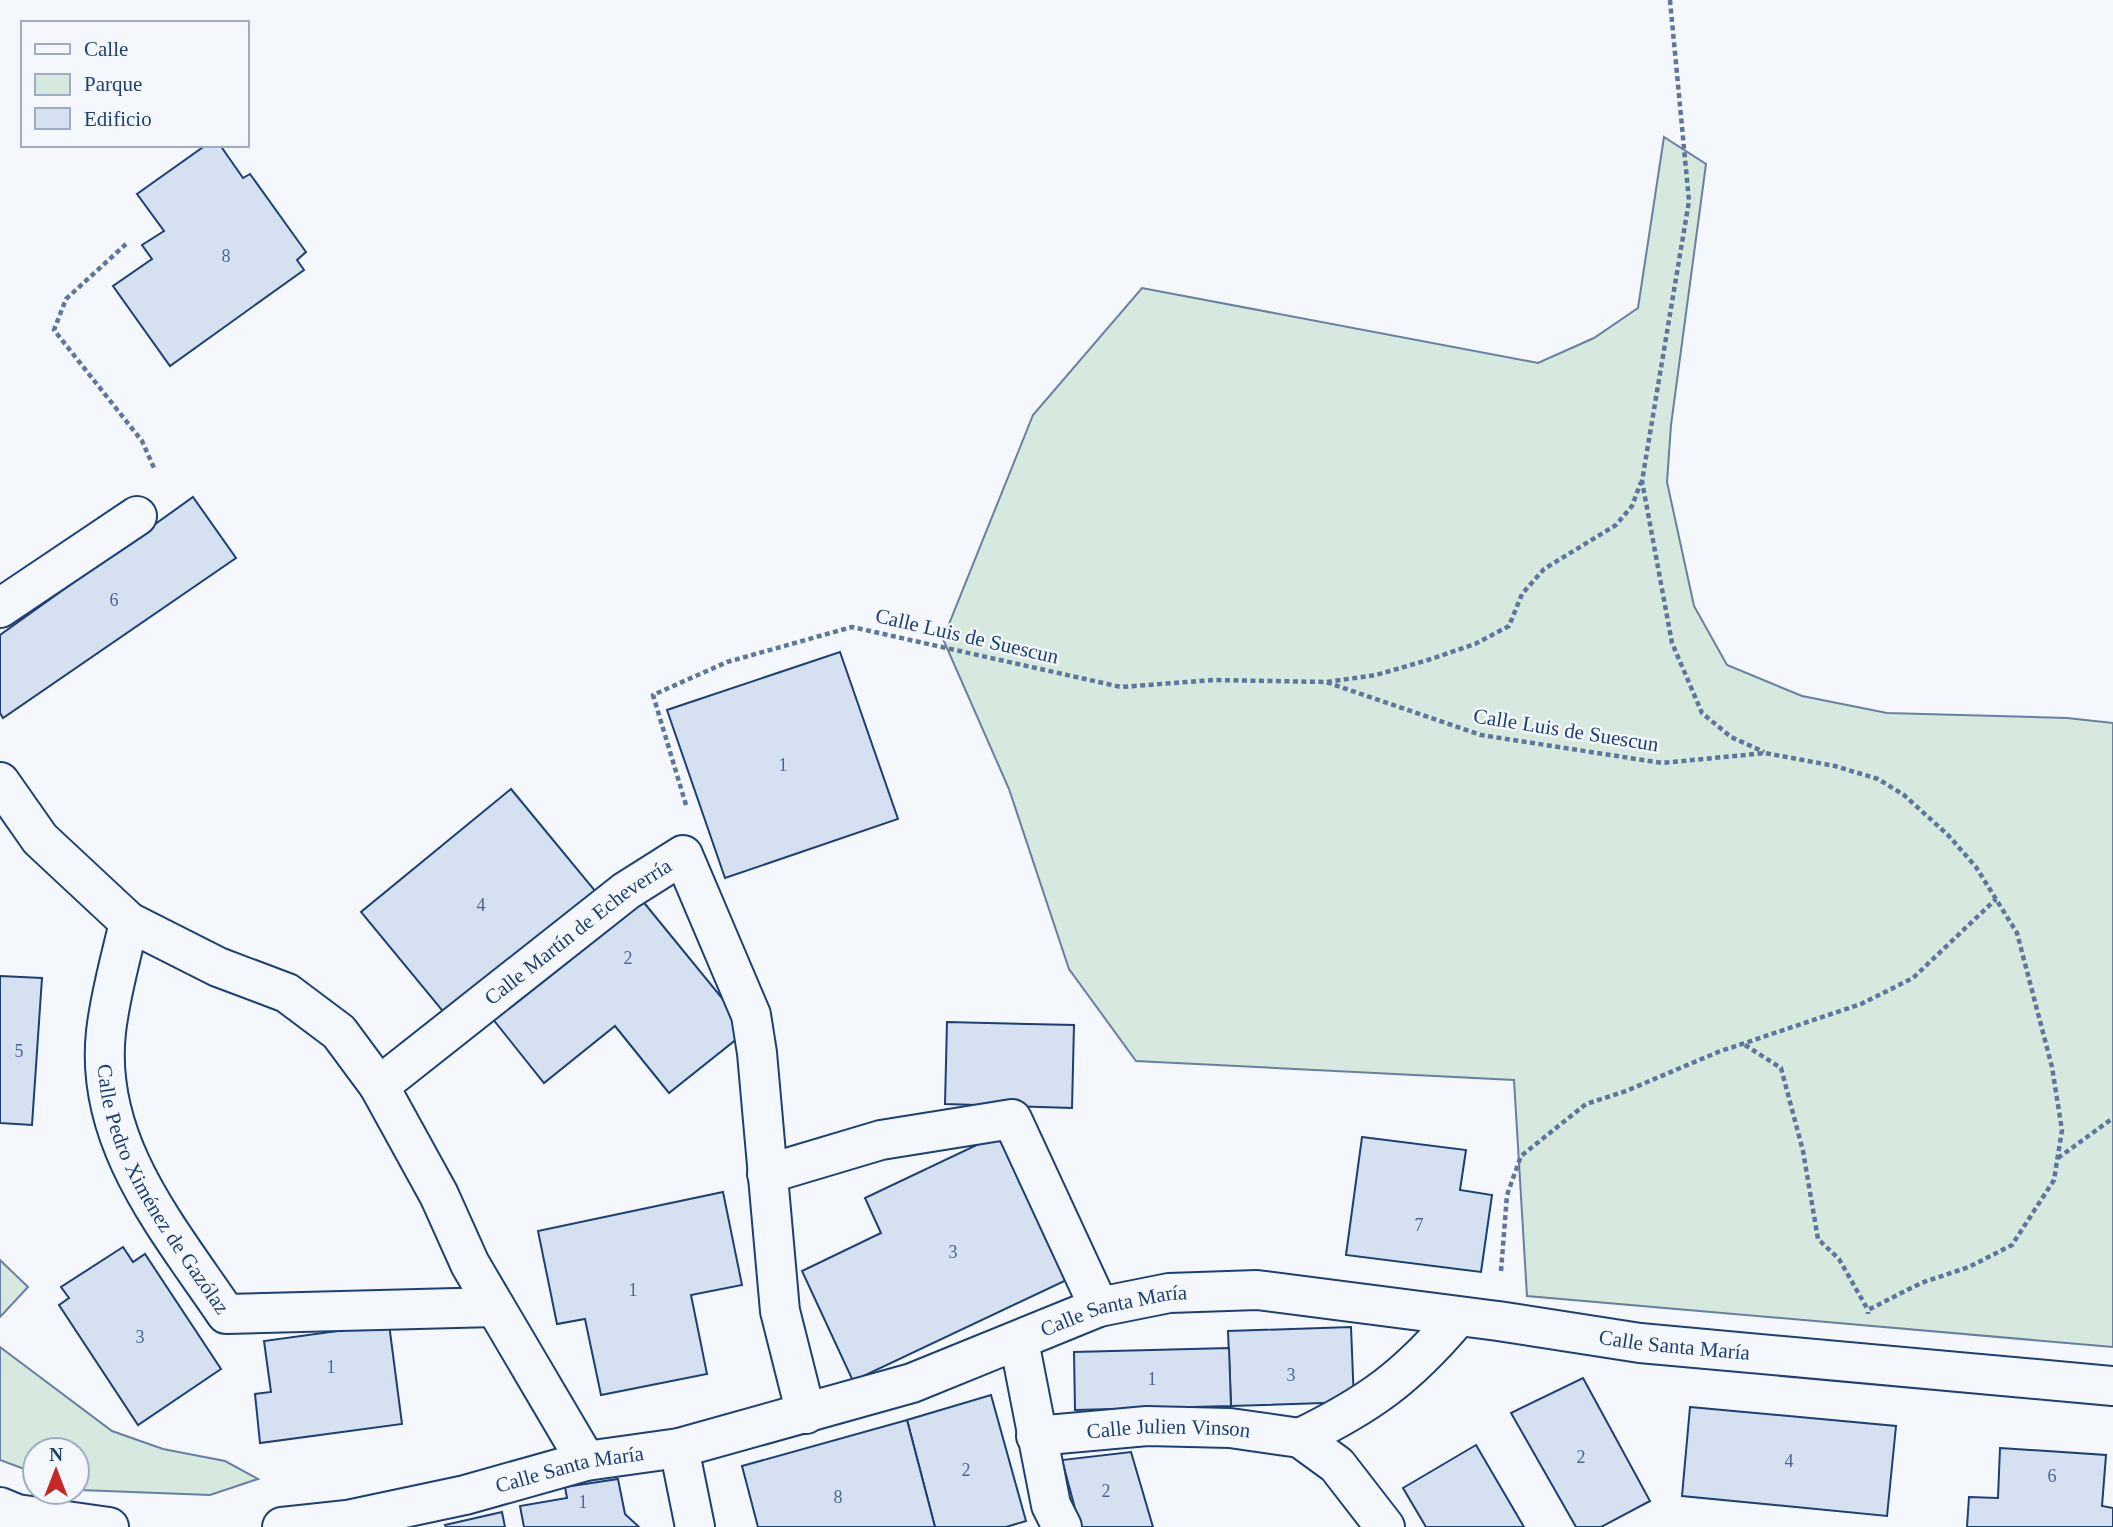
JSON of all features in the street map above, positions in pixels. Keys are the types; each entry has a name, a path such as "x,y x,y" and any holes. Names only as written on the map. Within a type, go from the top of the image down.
{"street":[{"path":"0,608 137,516"},
{"path":"0,782 40,839 129,922 218,967 287,993 339,1032 379,1086 439,1195 470,1264 586,1461"},
{"name":"Calle Martín de Echeverría","path":"379,1086 626,891 683,855 751,1015 780,1311 806,1414"},
{"name":"Calle Pedro Ximénez de Gazólaz","path":"129,922 106,1033 108,1107 138,1184 226,1314 495,1307"},
{"path":"767,1174 881,1140 1012,1119 1100,1307"},
{"name":"Calle Santa María","path":"282,1527 347,1520 464,1494 586,1461 678,1448 912,1383 1100,1307 1169,1293 1257,1290 1457,1318 1497,1321 1640,1343 1967,1375 2113,1386"},
{"path":"1300,1438 1382,1392 1422,1359 1457,1318"},
{"path":"1019,1341 1051,1505 1062,1527"},
{"name":"Calle Julien Vinson","path":"1036,1436 1147,1426 1230,1428 1300,1438 1337,1465 1385,1527"},
{"path":"678,1448 695,1527"},
{"path":"0,1507 17,1514 109,1527"}],"path":[{"name":"Calle Luis de Suescun","path":"683,855 692,826 653,695 727,663 852,626 1121,687 1213,680 1326,682 1376,675 1475,644 1509,625 1522,594 1544,569 1616,525 1632,506 1642,481 1689,201 1670,0"},
{"path":"126,244 66,299 54,330 142,441 164,489 137,516"},
{"name":"Calle Luis de Suescun","path":"1642,481 1672,643 1702,713 1731,737 1765,753"},
{"name":"Calle Luis de Suescun","path":"1326,682 1481,735 1662,763 1765,753 1835,765 1878,779 1904,795 1948,835 1976,867 2017,933 2052,1067 2062,1130 2054,1180 2012,1245 1969,1267 1921,1283 1868,1310"},
{"path":"1497,1321 1507,1195 1521,1156 1586,1104 1861,1004 1913,978 1996,899"},
{"path":"1745,1044 1781,1068 1803,1151 1818,1239 1839,1259 1868,1310 1867,1364"},
{"path":"2057,1158 2113,1118"}],"green space":[{"path":"1664,137 1706,164 1671,425 1667,482 1694,606 1727,665 1802,696 1887,713 2067,718 2113,723 2113,1347 1527,1296 1514,1080 1136,1061 1069,969 1009,789 943,639 1033,415 1142,288 1538,363 1594,338 1638,308"},
{"path":"0,1260 28,1287 0,1317"},
{"path":"0,1347 112,1431 163,1449 225,1461 258,1479 210,1495 91,1490 91,1436 21,1436 21,1468 0,1460"}],"building":[{"path":"203,147 221,147 243,178 250,174 306,252 297,260 304,270 170,366 113,286 152,259 142,245 164,231 137,194"},
{"path":"193,497 236,558 3,718 0,713 0,635"},
{"path":"840,652 898,819 725,878 667,710"},
{"path":"511,789 601,898 451,1021 361,912"},
{"path":"641,899 748,1030 669,1093 615,1026 544,1083 492,1018"},
{"path":"0,976 42,978 32,1125 0,1123"},
{"path":"947,1022 1074,1025 1072,1108 945,1104"},
{"path":"1006,1131 1075,1276 853,1381 802,1271 881,1233 865,1198"},
{"path":"1362,1137 1466,1150 1460,1190 1492,1195 1481,1272 1346,1255"},
{"path":"723,1192 742,1285 691,1295 707,1374 601,1395 585,1319 557,1324 538,1231"},
{"path":"123,1247 133,1262 145,1254 221,1369 138,1425 59,1305 69,1298 61,1287"},
{"path":"389,1324 402,1424 260,1443 255,1394 271,1392 264,1341"},
{"path":"1351,1327 1354,1402 1231,1406 1228,1331"},
{"path":"1229,1348 1231,1406 1075,1410 1074,1352"},
{"path":"1583,1378 1650,1501 1601,1527 1576,1527 1511,1413"},
{"path":"991,1395 1026,1521 1006,1527 935,1527 907,1420"},
{"path":"1690,1407 1896,1426 1887,1516 1682,1496"},
{"path":"907,1420 935,1527 758,1527 742,1466"},
{"path":"1476,1445 1524,1527 1426,1527 1403,1488"},
{"path":"2000,1448 2106,1455 2102,1506 2113,1508 2113,1527 1967,1527 1969,1497 1998,1498"},
{"path":"1131,1452 1153,1527 1080,1527 1062,1460"},
{"path":"618,1479 625,1514 639,1527 524,1527 520,1506 567,1498 565,1487"},
{"path":"502,1512 505,1527 445,1525"}]}
